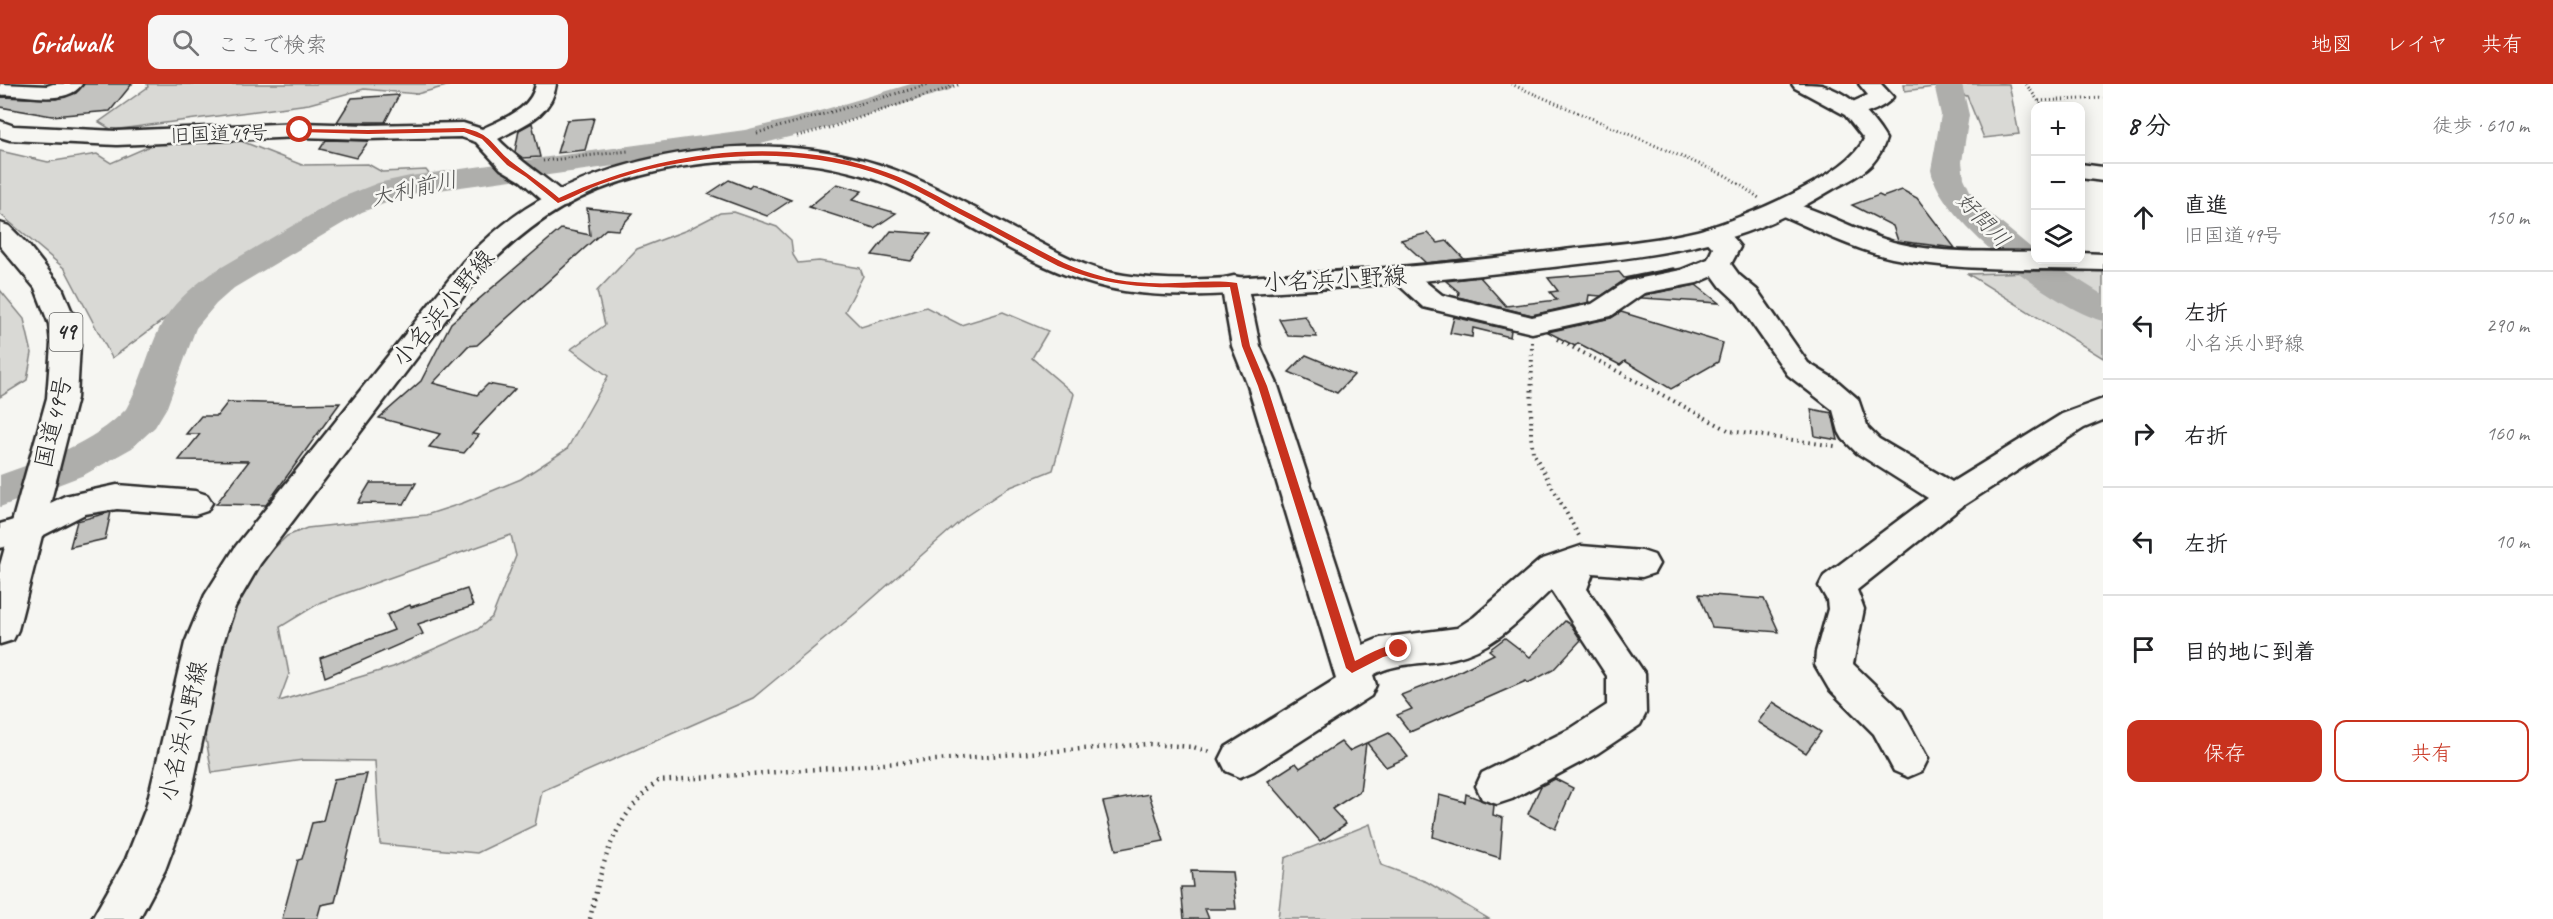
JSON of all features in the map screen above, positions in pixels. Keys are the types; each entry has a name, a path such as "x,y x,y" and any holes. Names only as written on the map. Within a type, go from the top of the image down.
{"main road":[{"path":"0,89 17,87 49,93 72,84"},
{"path":"546,84 544,97 533,111 484,137 517,169 558,201"},
{"name":"小名浜小野線","path":"115,919 143,870 167,808 204,643 218,605 248,555 469,270 522,222 558,201 589,187 669,163 715,156 757,143 800,155 874,170 908,183 1061,265 1085,275 1110,281 1149,286 1234,285 1403,277 1643,248 1713,234 1783,209 1850,170 1871,153 1875,139 1865,121 1854,110 1802,84"},
{"path":"1854,110 1882,97 1869,84"},
{"name":"旧国道49号","path":"0,128 10,133 70,138 300,130 368,132 464,130 484,137"},
{"path":"2085,172 2103,174"},
{"path":"1783,209 1834,230 1893,250 1938,257 2097,262"},
{"name":"国道49号","path":"0,231 32,265 57,301 66,332 67,362 62,398 37,492 14,532 0,630"},
{"path":"1403,277 1433,301 1532,325 1601,310 1636,287 1688,277 1718,264 1727,247 1713,234"},
{"path":"1718,264 1730,280 1747,296 1798,369 1826,387 1846,406 1854,432 1868,446 1952,498"},
{"path":"1234,285 1246,346 1263,386 1357,685 1240,759"},
{"path":"1908,759 1897,733 1879,712 1840,675 1834,664 1846,604 1837,586 1952,498 2073,421 2103,409"},
{"path":"14,532 77,504 117,497 195,503"},
{"path":"1352,668 1380,653 1454,644 1469,639 1487,627 1552,569 1581,559 1642,564"},
{"path":"1497,786 1584,741 1626,713 1626,674 1569,590 1581,559"}],"path":[{"path":"757,143 930,84"},
{"path":"757,143 765,146 775,141 832,127 960,84"},
{"path":"1511,84 1726,176 1783,209"},
{"path":"2026,84 2039,101 2103,98"},
{"path":"517,169 638,150"},
{"path":"1581,559 1579,536 1533,452 1531,436 1532,325 1730,431 1829,446 1868,446"},
{"path":"590,919 604,856 630,805 642,792 658,781 1149,744 1193,747 1240,759"}],"shaded area":[{"path":"147,84 454,84 417,94 364,89 309,104 112,130 99,122 148,87"},
{"path":"1904,84 2009,84 2019,134 1984,138 1967,96 1934,87 1905,91"},
{"path":"241,141 302,165 368,164 382,172 426,170 430,175 346,204 292,232 213,284 112,358 65,269 0,214 0,151 48,162 97,154 111,163 159,142"},
{"path":"734,212 777,227 791,240 793,255 798,263 819,261 860,268 863,276 845,311 861,327 926,307 961,325 1003,312 1048,331 1032,358 1074,394 1053,470 1008,488 966,516 856,613 753,698 542,791 535,825 477,853 380,844 375,761 303,760 212,773 187,632 287,536 307,528 426,515 463,503 521,479 567,449 608,376 571,349 605,325 597,291 637,249 687,230 720,213","holes":["511,535 516,556 492,617 477,630 393,667 279,701 289,674 280,627 321,602"]},
{"path":"2097,267 2103,272 2103,358 1968,274 2071,271"},
{"path":"0,290 24,319 32,353 27,380 0,397"},
{"path":"1370,824 1381,865 1427,882 1489,919 1278,919 1285,858"}],"building":[{"path":"84,84 132,84 110,111 52,116 0,107 0,97 56,99 76,93"},
{"path":"399,95 385,122 337,122 352,98"},
{"path":"594,118 585,150 557,153 567,120"},
{"path":"532,123 540,157 523,158 515,152 519,130"},
{"path":"326,140 369,141 356,158 320,149"},
{"path":"729,180 749,188 752,185 791,200 767,216 708,194"},
{"path":"837,184 862,191 852,200 896,213 874,228 809,207"},
{"path":"1902,190 1917,198 1955,248 1898,241 1893,226 1852,205 1879,195 1883,197"},
{"path":"587,208 633,213 618,230 606,229 477,345 468,346 433,383 477,395 488,384 515,389 472,434 479,435 464,453 429,447 440,434 379,418 421,381 451,323 561,229 590,235"},
{"path":"891,231 931,234 911,261 872,255"},
{"path":"1428,233 1438,243 1447,241 1464,259 1426,263 1401,240"},
{"path":"1675,269 1626,279 1601,296 1589,295 1588,301 1590,302 1532,315 1458,297 1459,292 1446,281 1480,277 1506,306 1557,300 1550,292 1558,291 1548,278 1619,272 1624,278"},
{"path":"1696,285 1719,303 1641,298 1645,295"},
{"path":"1621,312 1723,343 1718,362 1671,389 1625,361 1620,365 1578,343 1575,346 1548,332 1611,318"},
{"path":"1305,316 1317,337 1288,336 1279,319"},
{"path":"1454,317 1511,330 1510,337 1473,328 1472,337 1450,333"},
{"path":"1306,355 1354,375 1337,393 1289,372"},
{"path":"228,402 340,403 266,505 216,504 249,461 179,460 200,434 186,434 201,416 217,416"},
{"path":"1811,409 1832,413 1838,440 1815,436"},
{"path":"370,483 416,483 404,504 358,503"},
{"path":"111,512 105,539 70,547 77,521"},
{"path":"467,589 473,606 418,624 423,634 325,677 320,658 394,630 387,615 410,605 411,607"},
{"path":"1699,594 1764,599 1779,632 1712,627"},
{"path":"1565,621 1571,625 1581,640 1553,670 1528,683 1526,681 1410,732 1397,715 1412,709 1401,695 1452,675 1494,654 1489,650 1505,638 1530,657"},
{"path":"1773,702 1821,732 1806,753 1758,722"},
{"path":"1389,733 1408,757 1386,767 1367,743"},
{"path":"1341,742 1349,751 1366,743 1360,791 1332,809 1346,824 1320,841 1268,781 1296,763 1300,768"},
{"path":"367,774 335,902 321,905 317,919 282,919 298,860 302,859 312,823 323,821 334,779"},
{"path":"1555,779 1573,788 1555,829 1528,814 1541,786"},
{"path":"1149,794 1164,841 1116,850 1103,802"},
{"path":"1466,794 1494,805 1493,815 1503,818 1500,858 1433,837 1439,795 1465,802"},
{"path":"1191,871 1232,872 1236,909 1205,909 1209,919 1184,919 1181,887 1193,887"}],"waterway":[{"name":"大利前川","path":"0,492 86,457 132,427 147,407 178,328 186,314 197,302 222,281 351,205 389,190 410,185 745,139 815,122 940,84"},
{"name":"好間川","path":"1948,84 1955,123 1947,170 1956,196 1972,215 2015,253 2103,310"}],"route":[{"path":"300,130 368,132 464,130 475,132 484,137 509,164 529,176 558,201 632,172 669,163 715,156 759,153 800,155 840,161 874,170 908,183 1061,265 1085,275 1149,286 1234,285 1239,300 1246,346 1263,386 1352,668 1380,653 1399,649"}]}
